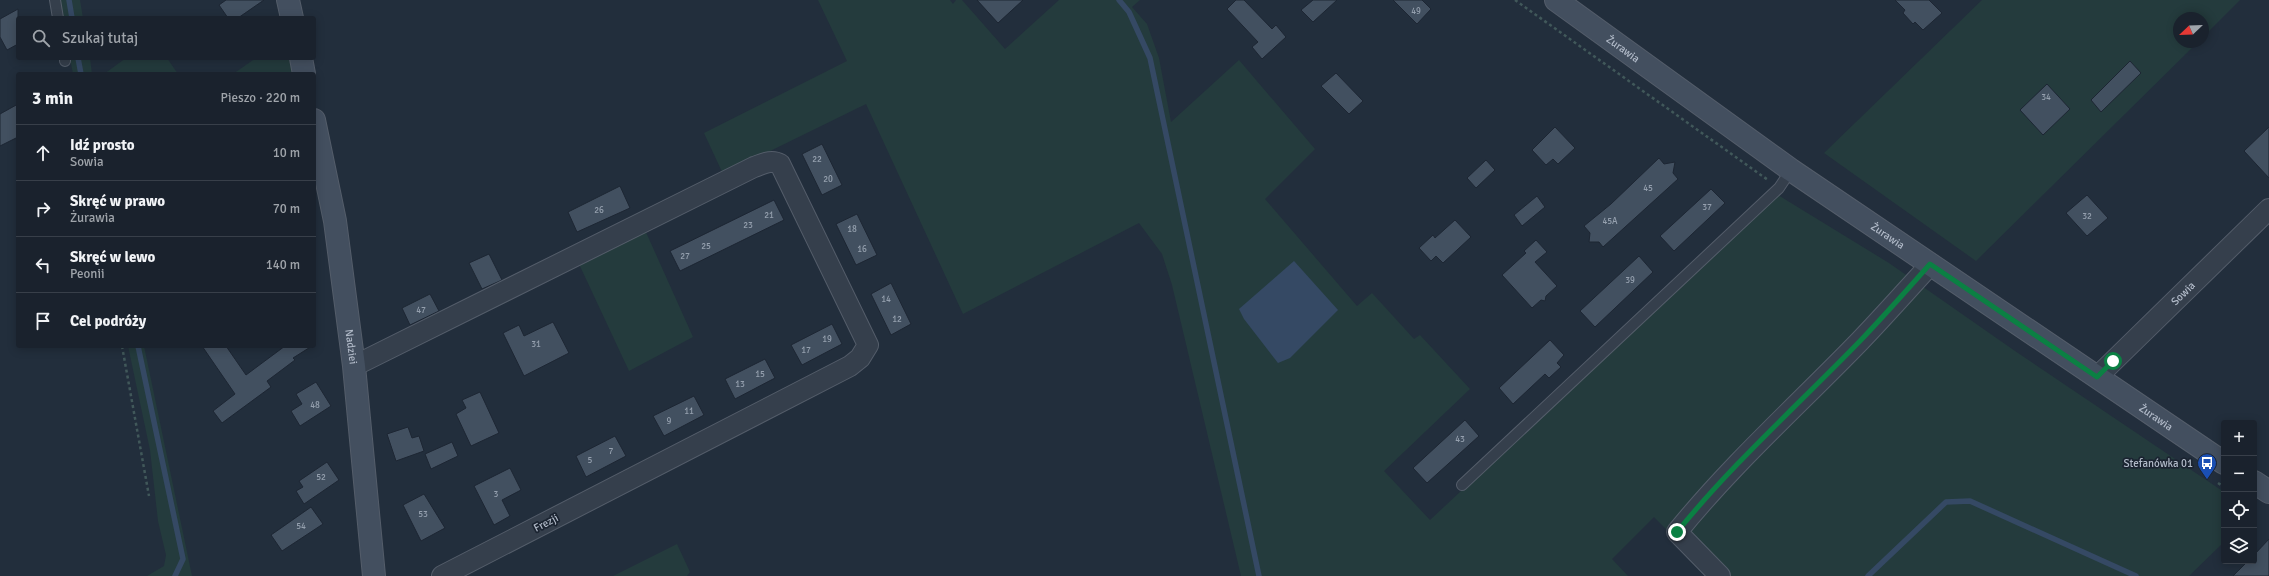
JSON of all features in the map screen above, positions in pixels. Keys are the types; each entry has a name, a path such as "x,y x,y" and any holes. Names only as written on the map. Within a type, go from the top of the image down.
{"main road":[{"path":"288,0 292,16"},
{"name":"Żurawia","path":"1556,0 1791,170 2221,461"},
{"path":"301,60 304,72"},
{"name":"Nadziei","path":"316,129 336,221 354,366 374,576"},
{"path":"2257,484 2269,492"}],"street":[{"name":"Frezji","path":"354,366 754,167 775,161 780,164 868,345 860,358 850,366 442,576"},
{"name":"Sowia","path":"2097,377 2269,209"},
{"path":"1720,576 1677,532 1702,502 1766,434 1860,341 1930,264"}],"lane":[{"path":"55,0 58,16"},
{"path":"1462,485 1779,188 1791,170"}],"path":[{"path":"122,348 149,496"}],"green space":[{"path":"59,0 80,0 83,16 63,16"},
{"path":"818,0 950,0 953,4 956,0 962,0 1005,49 1059,0 1140,0 1132,7 1147,24 1159,58 1171,122 1239,60 1315,149 1265,199 1357,306 1372,293 1414,339 1420,335 1470,389 1384,471 1430,520 1778,195 1889,263 2015,351 2221,490 2221,545 2189,576 1729,576 1668,531 1654,517 1612,559 1628,576 1241,576 1172,285 1162,254 1139,223 963,314 866,104 723,174 704,133 847,61"},
{"path":"1982,0 2240,0 2209,31 2209,12 2173,12 2173,48 2192,48 1976,261 1824,153"},
{"path":"70,60 90,60 92,72 73,72"},
{"path":"123,60 168,60 177,72 107,72"},
{"path":"253,60 290,60 292,72 236,72"},
{"path":"645,230 693,337 629,371 579,264"},
{"path":"128,348 144,348 192,576 147,576 164,566 166,555 158,521 150,450"},
{"path":"677,544 690,572 687,576 613,576"}],"water":[{"path":"1294,261 1338,310 1290,358 1278,363 1244,319 1239,309"}],"building":[{"path":"226,0 264,0 241,16 227,16 219,5"},
{"path":"977,0 1023,0 998,23"},
{"path":"1236,0 1244,0 1272,29 1276,25 1286,37 1262,59 1252,47 1258,42 1227,9"},
{"path":"1313,0 1337,0 1313,22 1301,10"},
{"path":"1393,0 1422,0 1431,9 1417,24"},
{"path":"1895,0 1929,0 1942,13 1923,30 1915,22 1913,24 1903,13 1905,10"},
{"path":"18,9 18,16 16,16 16,45 7,50 0,37 0,19"},
{"path":"2130,61 2141,73 2101,112 2091,100"},
{"path":"1336,73 1363,101 1349,114 1321,86"},
{"path":"2047,84 2070,109 2043,135 2020,110"},
{"path":"16,105 16,138 0,146 0,114"},
{"path":"1555,127 1575,148 1558,164 1553,159 1546,165 1532,150"},
{"path":"2269,127 2269,178 2244,151"},
{"path":"822,144 842,185 822,195 802,154"},
{"path":"1659,158 1664,164 1675,162 1673,173 1678,179 1603,247 1599,242 1589,242 1590,233 1584,226 1611,204"},
{"path":"1486,160 1495,170 1476,188 1467,178"},
{"path":"620,186 630,208 577,232 568,212"},
{"path":"1711,189 1725,203 1674,251 1660,236"},
{"path":"2087,195 2108,218 2087,236 2066,213"},
{"path":"1537,196 1545,207 1522,226 1514,215"},
{"path":"774,200 784,220 680,271 670,251"},
{"path":"857,214 877,255 856,265 836,224"},
{"path":"1455,220 1471,237 1443,263 1436,256 1431,261 1419,248 1433,235 1435,238"},
{"path":"1536,240 1547,252 1535,262 1557,286 1546,296 1545,301 1541,300 1532,308 1502,275 1526,253 1524,251"},
{"path":"489,254 502,280 482,289 469,263"},
{"path":"1639,256 1653,272 1595,327 1580,311"},
{"path":"891,283 911,324 891,335 871,294"},
{"path":"430,294 439,311 410,325 402,308"},
{"path":"553,322 569,353 524,376 503,333 519,325 524,336"},
{"path":"832,324 842,344 802,365 791,345"},
{"path":"1550,340 1564,355 1557,363 1561,367 1549,378 1545,374 1513,404 1499,388"},
{"path":"203,348 227,348 246,375 282,348 309,348 293,358 295,360 267,381 271,387 222,423 213,411 235,394"},
{"path":"765,359 775,378 735,399 725,379"},
{"path":"316,382 331,406 300,426 291,411 302,404 296,394"},
{"path":"480,392 499,433 471,446 456,414 466,408 462,400"},
{"path":"694,396 704,415 664,436 653,416"},
{"path":"1465,420 1479,436 1427,483 1413,468"},
{"path":"408,427 412,438 419,436 424,451 396,461 387,434"},
{"path":"615,436 626,456 586,477 576,456"},
{"path":"452,442 458,456 431,469 425,454"},
{"path":"327,462 339,480 304,504 296,491 303,487 299,481"},
{"path":"510,468 521,490 502,500 510,516 494,525 474,486"},
{"path":"424,494 445,528 421,541 403,505"},
{"path":"311,507 323,524 282,551 271,535"},
{"path":"2269,539 2269,576 2233,576 2245,564 2257,564 2257,552"}],"waterway":[{"path":"69,0 72,16"},
{"path":"1119,0 1129,12 1150,58 1259,576"},
{"path":"78,60 81,72"},
{"path":"138,348 183,559 175,576"},
{"path":"1868,576 1946,502 1970,501 2136,576"}],"place":[{"name":"Stefanówka 01","path":"2207,480"}],"route":[{"path":"1677,532 1702,502 1766,434 1860,341 1930,264 2097,377 2113,361"}]}
